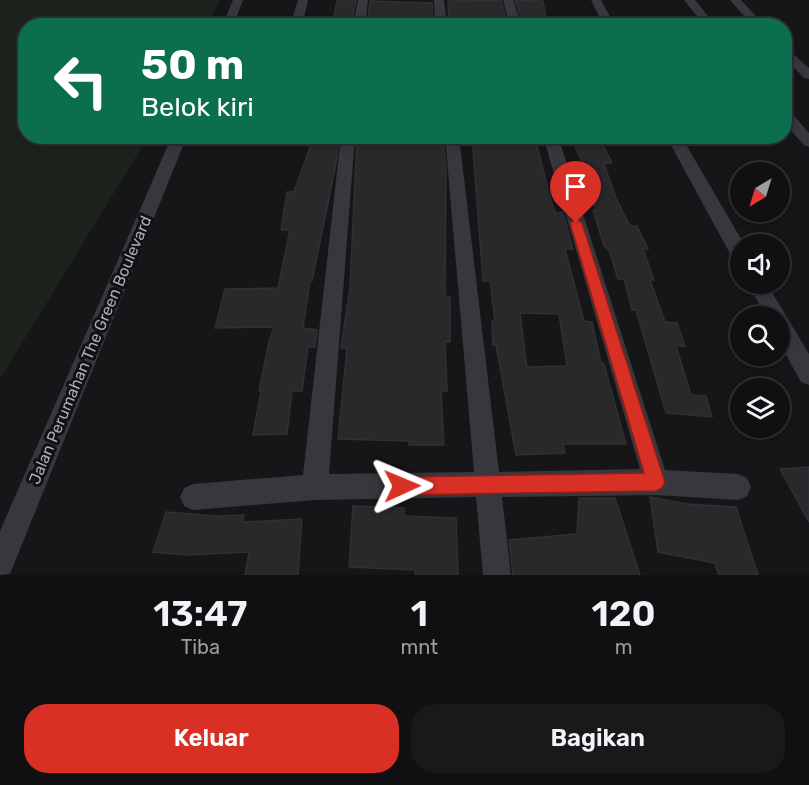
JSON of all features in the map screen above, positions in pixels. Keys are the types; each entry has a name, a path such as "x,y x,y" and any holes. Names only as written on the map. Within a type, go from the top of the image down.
{"street":[{"path":"230,18 238,0"},
{"path":"298,18 303,0"},
{"path":"360,18 363,0"},
{"path":"439,0 440,18"},
{"path":"508,0 514,18"},
{"path":"596,0 606,18"},
{"path":"689,0 704,18"},
{"path":"735,0 752,18"},
{"path":"792,58 809,75"},
{"path":"792,122 809,142"},
{"name":"Jalan Perumahan The Green Boulevard","path":"0,564 177,144"},
{"path":"315,487 347,144"},
{"path":"453,144 497,575"},
{"path":"552,144 656,482"},
{"path":"678,144 730,236"},
{"path":"790,342 809,375"},
{"path":"193,497 315,487 656,482 738,487"}],"shaded area":[{"path":"0,0 220,0 211,18 18,18 18,144 144,144 0,379"}],"building":[{"path":"501,0 506,18 449,18 448,1"},
{"path":"515,0 543,1 546,18 521,18"},
{"path":"337,1 356,1 353,18 334,18"},
{"path":"370,1 432,3 433,18 368,18"},
{"path":"311,144 338,144 312,281 310,281 303,328 317,330 315,347 308,347 302,391 292,391 287,434 253,435 261,391 259,391 274,327 215,328 225,289 278,288 290,230 281,230 287,192 294,192"},
{"path":"357,144 444,144 446,170 445,296 450,297 450,342 445,342 447,391 441,391 444,445 409,445 409,441 338,439 347,348 341,348 350,287"},
{"path":"473,144 536,144 553,207 556,213 563,212 573,249 565,249 584,321 592,322 601,363 604,364 626,444 563,444 565,453 516,455 496,345 493,345 492,321 495,321 490,281 483,281","holes":["520,313 559,314 567,366 527,367"]},
{"path":"574,144 602,144 612,163 604,164 616,198 630,226 637,226 648,249 643,249 654,280 650,280 665,322 677,323 685,346 676,346 691,395 706,396 712,417 666,413 636,310 632,310 624,279 618,279 609,250 604,246 588,185 592,185"},
{"path":"809,467 809,522 780,469"},
{"path":"650,497 687,504 736,507 758,575 719,575 715,563 658,552"},
{"path":"579,498 615,498 640,575 513,575 509,540 577,534"},
{"path":"353,506 404,508 404,516 456,518 458,575 415,575 415,570 349,567"},
{"path":"166,512 215,516 244,515 243,522 302,519 298,575 245,575 249,552 188,555 153,552"}],"route":[{"path":"402,486 656,482 576,223"}]}
